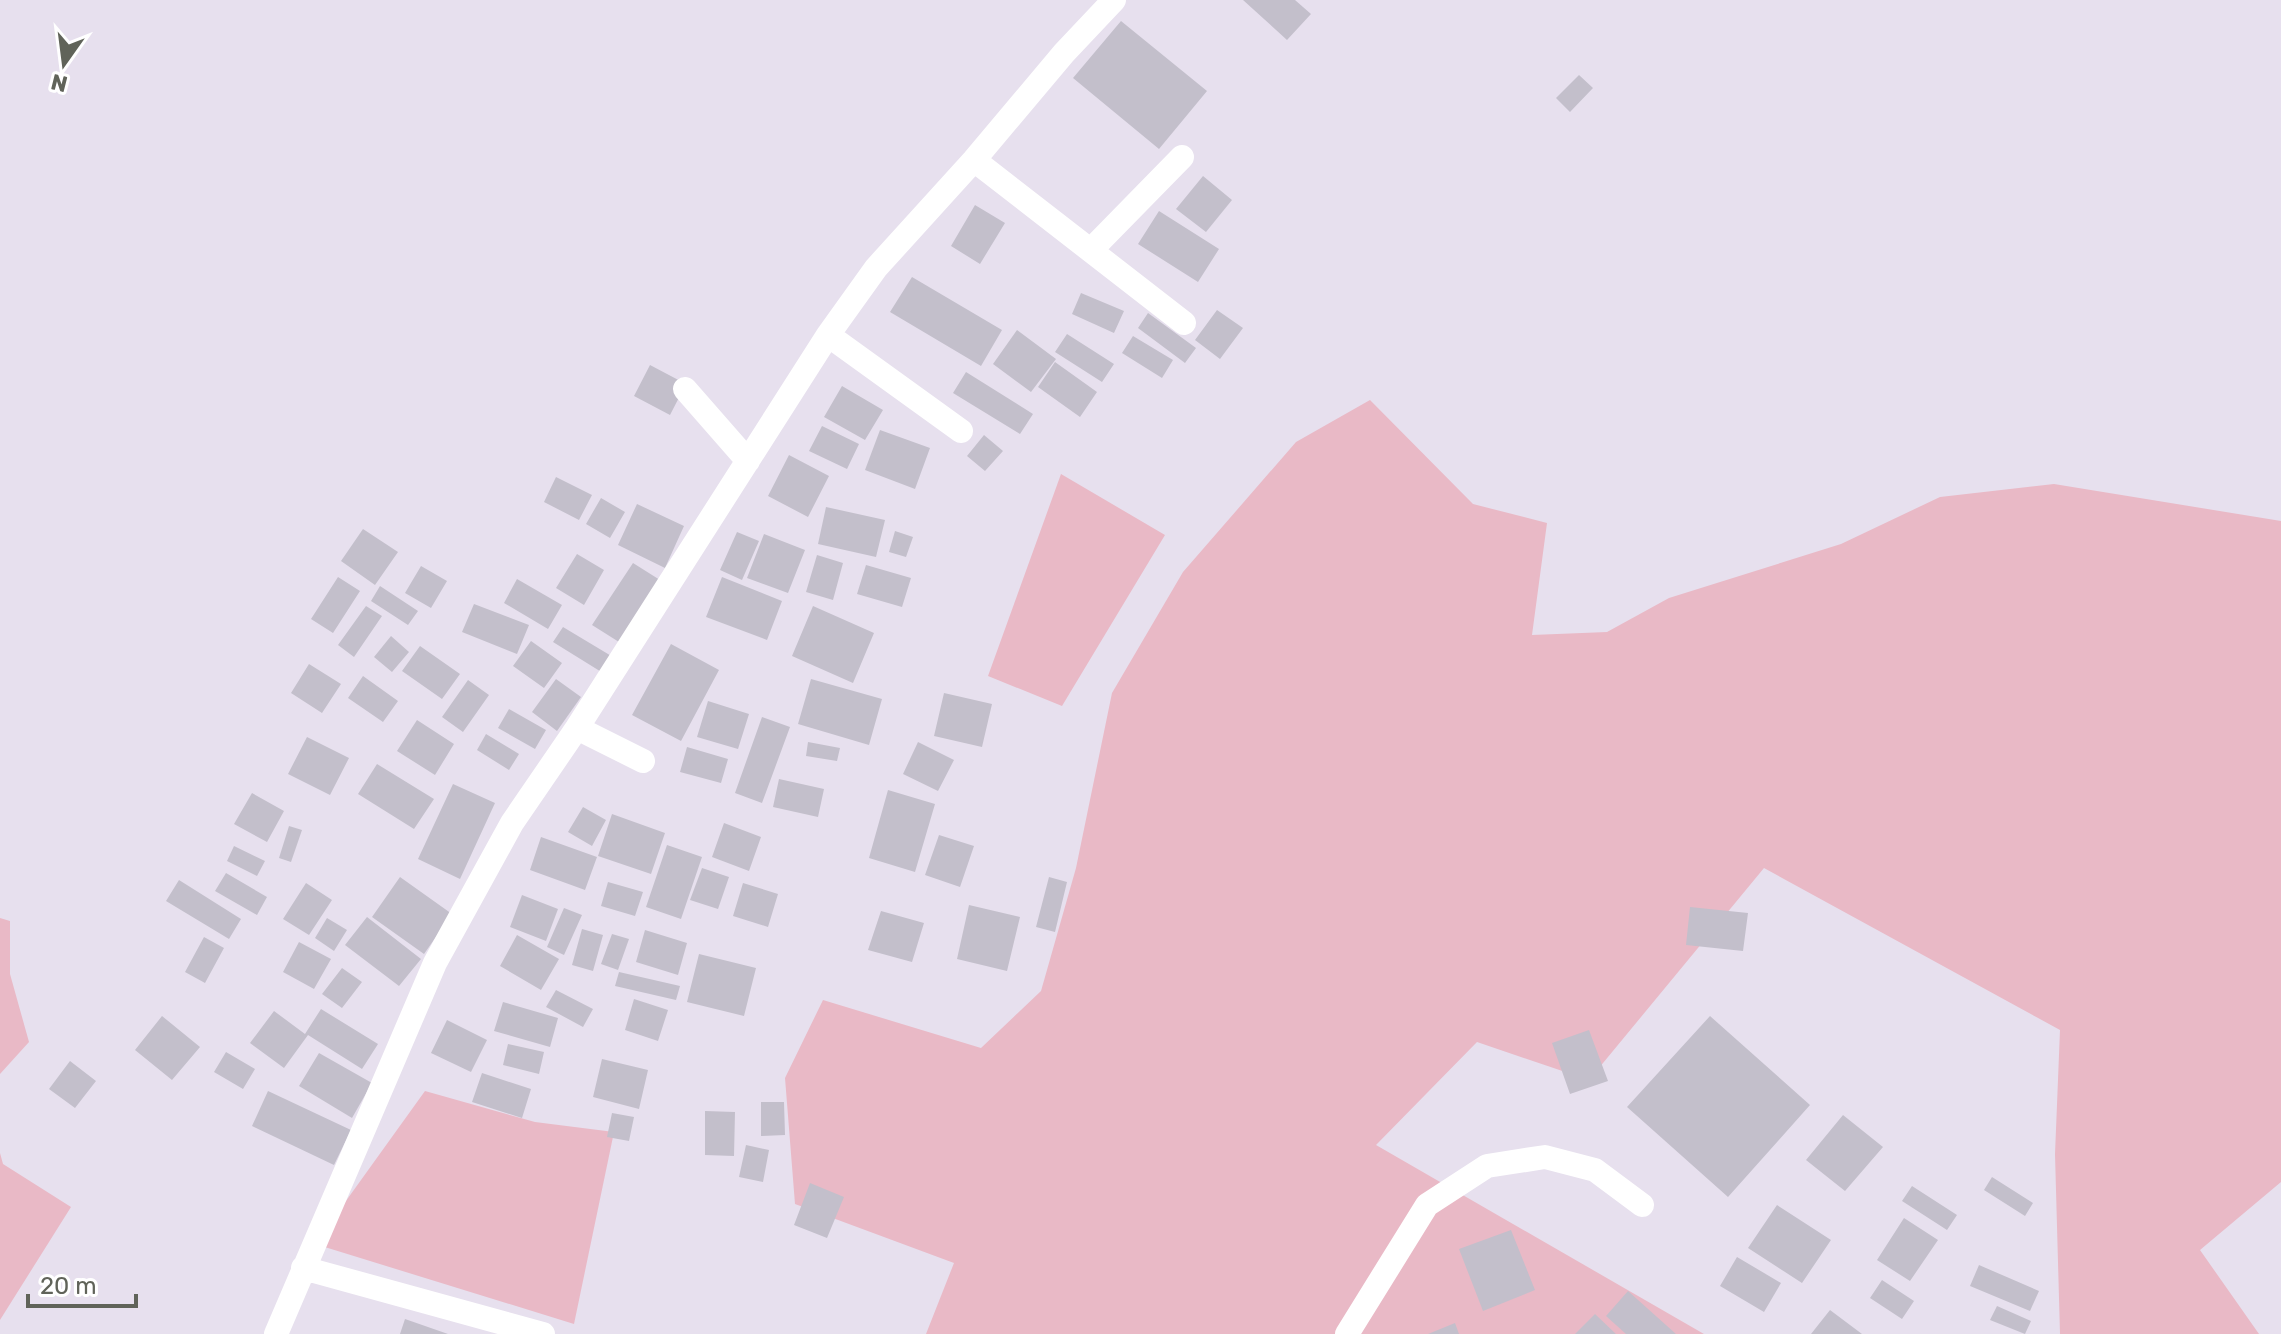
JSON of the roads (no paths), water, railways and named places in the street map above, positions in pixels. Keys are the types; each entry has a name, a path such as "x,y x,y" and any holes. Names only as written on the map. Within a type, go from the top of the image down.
{"street":[{"path":"276,1334 435,963 512,823 577,728 828,335 876,268 1114,0"},
{"path":"1091,250 1182,157"},
{"path":"974,160 1184,323"},
{"path":"828,335 961,431"},
{"path":"685,389 748,461"},
{"path":"577,728 643,761"},
{"path":"1347,1334 1427,1205 1487,1166 1545,1157 1558,1160 1595,1170 1642,1205"},
{"path":"303,1268 543,1334"}]}
